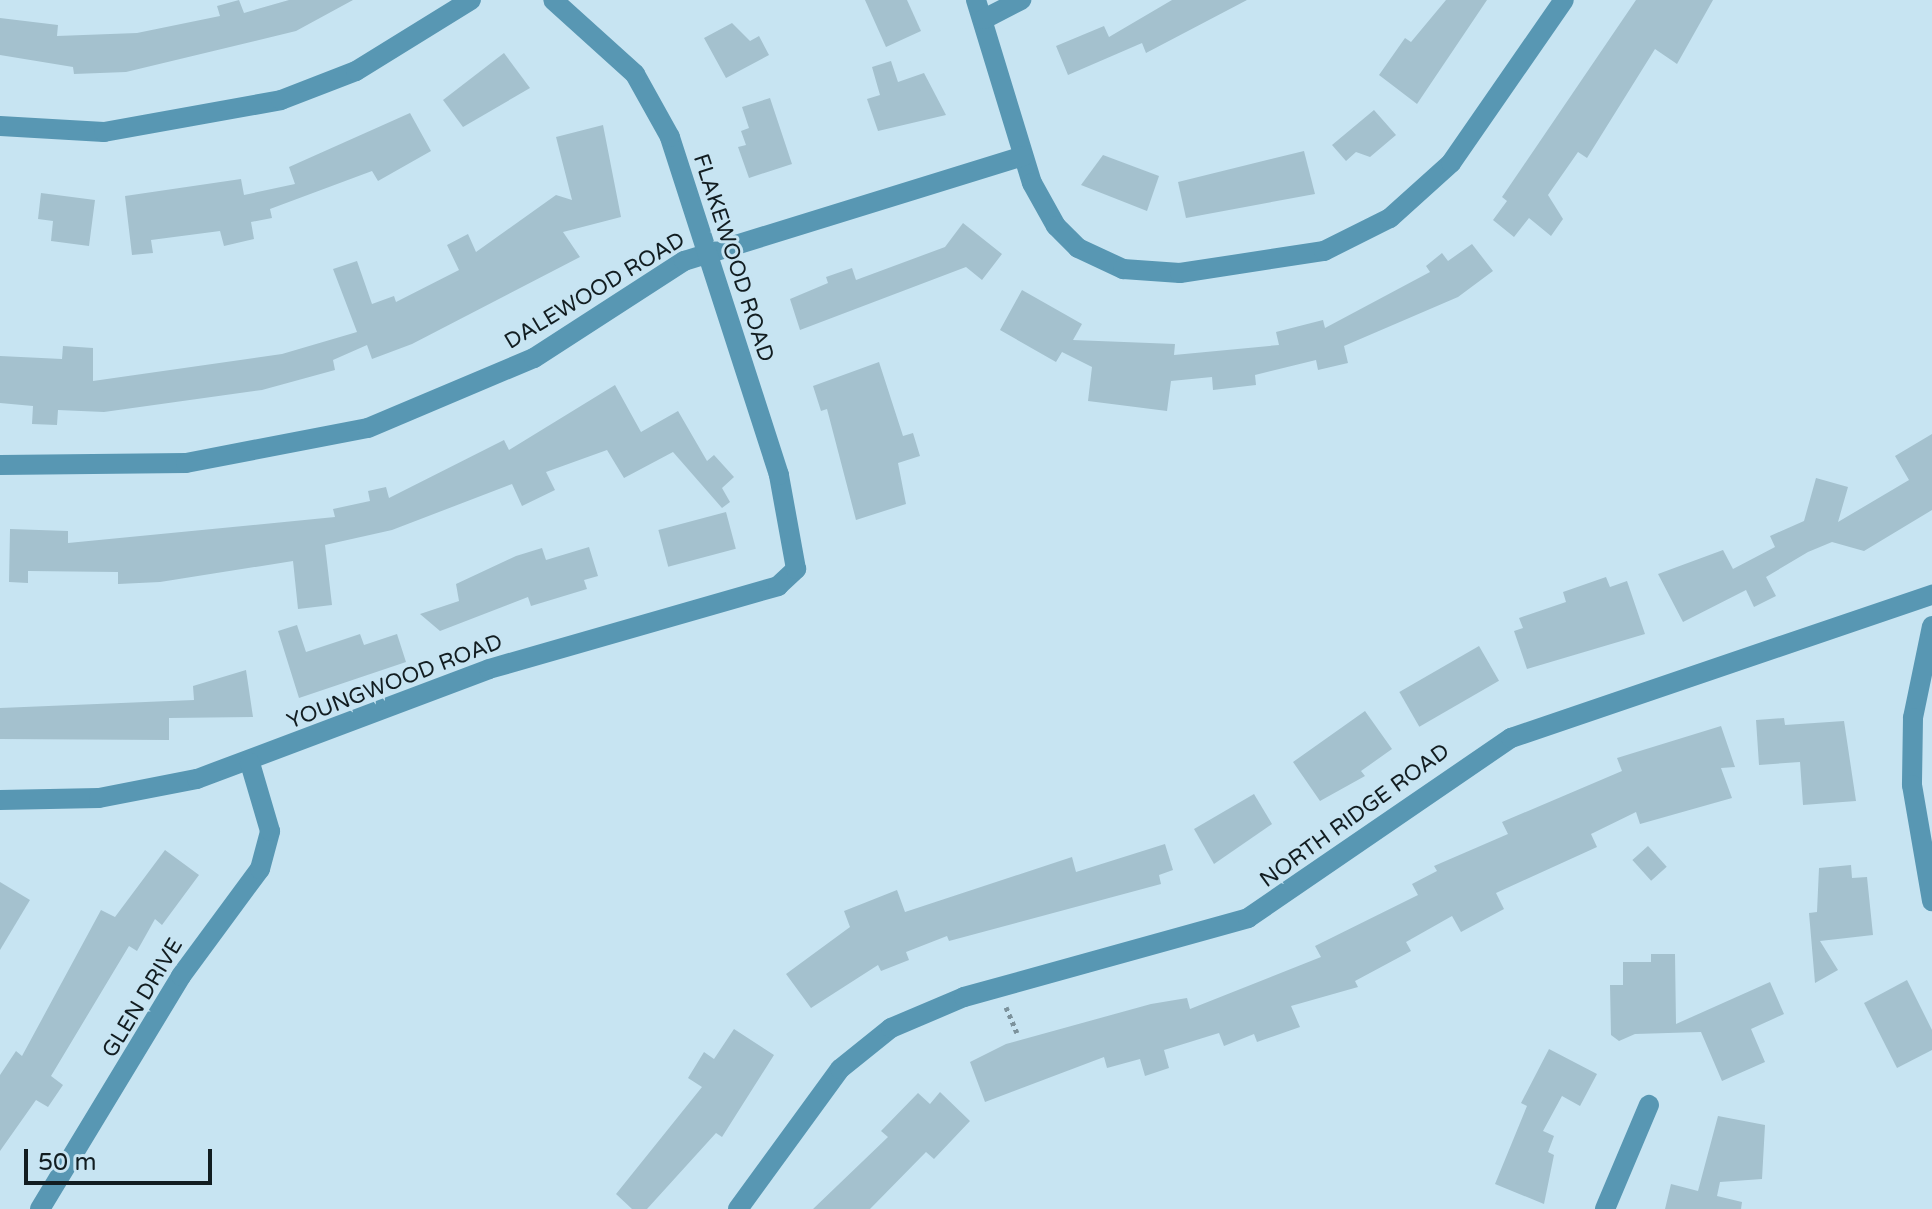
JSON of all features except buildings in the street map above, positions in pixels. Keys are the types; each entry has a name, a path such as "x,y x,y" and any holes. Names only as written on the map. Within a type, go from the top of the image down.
{"street":[{"path":"0,126 104,132 266,104 356,71 471,0"},
{"name":"FLAKEWOOD ROAD","path":"553,0 607,43 651,96 709,252 779,475 796,569"},
{"path":"1021,0 980,9 1023,156 1056,226 1078,248 1123,269 1222,270 1324,251 1390,218 1451,163 1564,0"},
{"name":"DALEWOOD ROAD","path":"0,465 186,463 368,428 534,358 709,252 1023,156"},
{"name":"YOUNGWOOD ROAD","path":"0,800 99,798 250,763 489,669 766,590 796,569"},
{"name":"NORTH RIDGE ROAD","path":"738,1209 840,1069 891,1028 964,997 1248,918 1511,738 1932,595"},
{"path":"1932,626 1913,718 1912,785 1932,901"},
{"name":"GLEN DRIVE","path":"40,1209 181,976 260,869 270,831 250,763"},
{"path":"1605,1209 1649,1105"}]}
